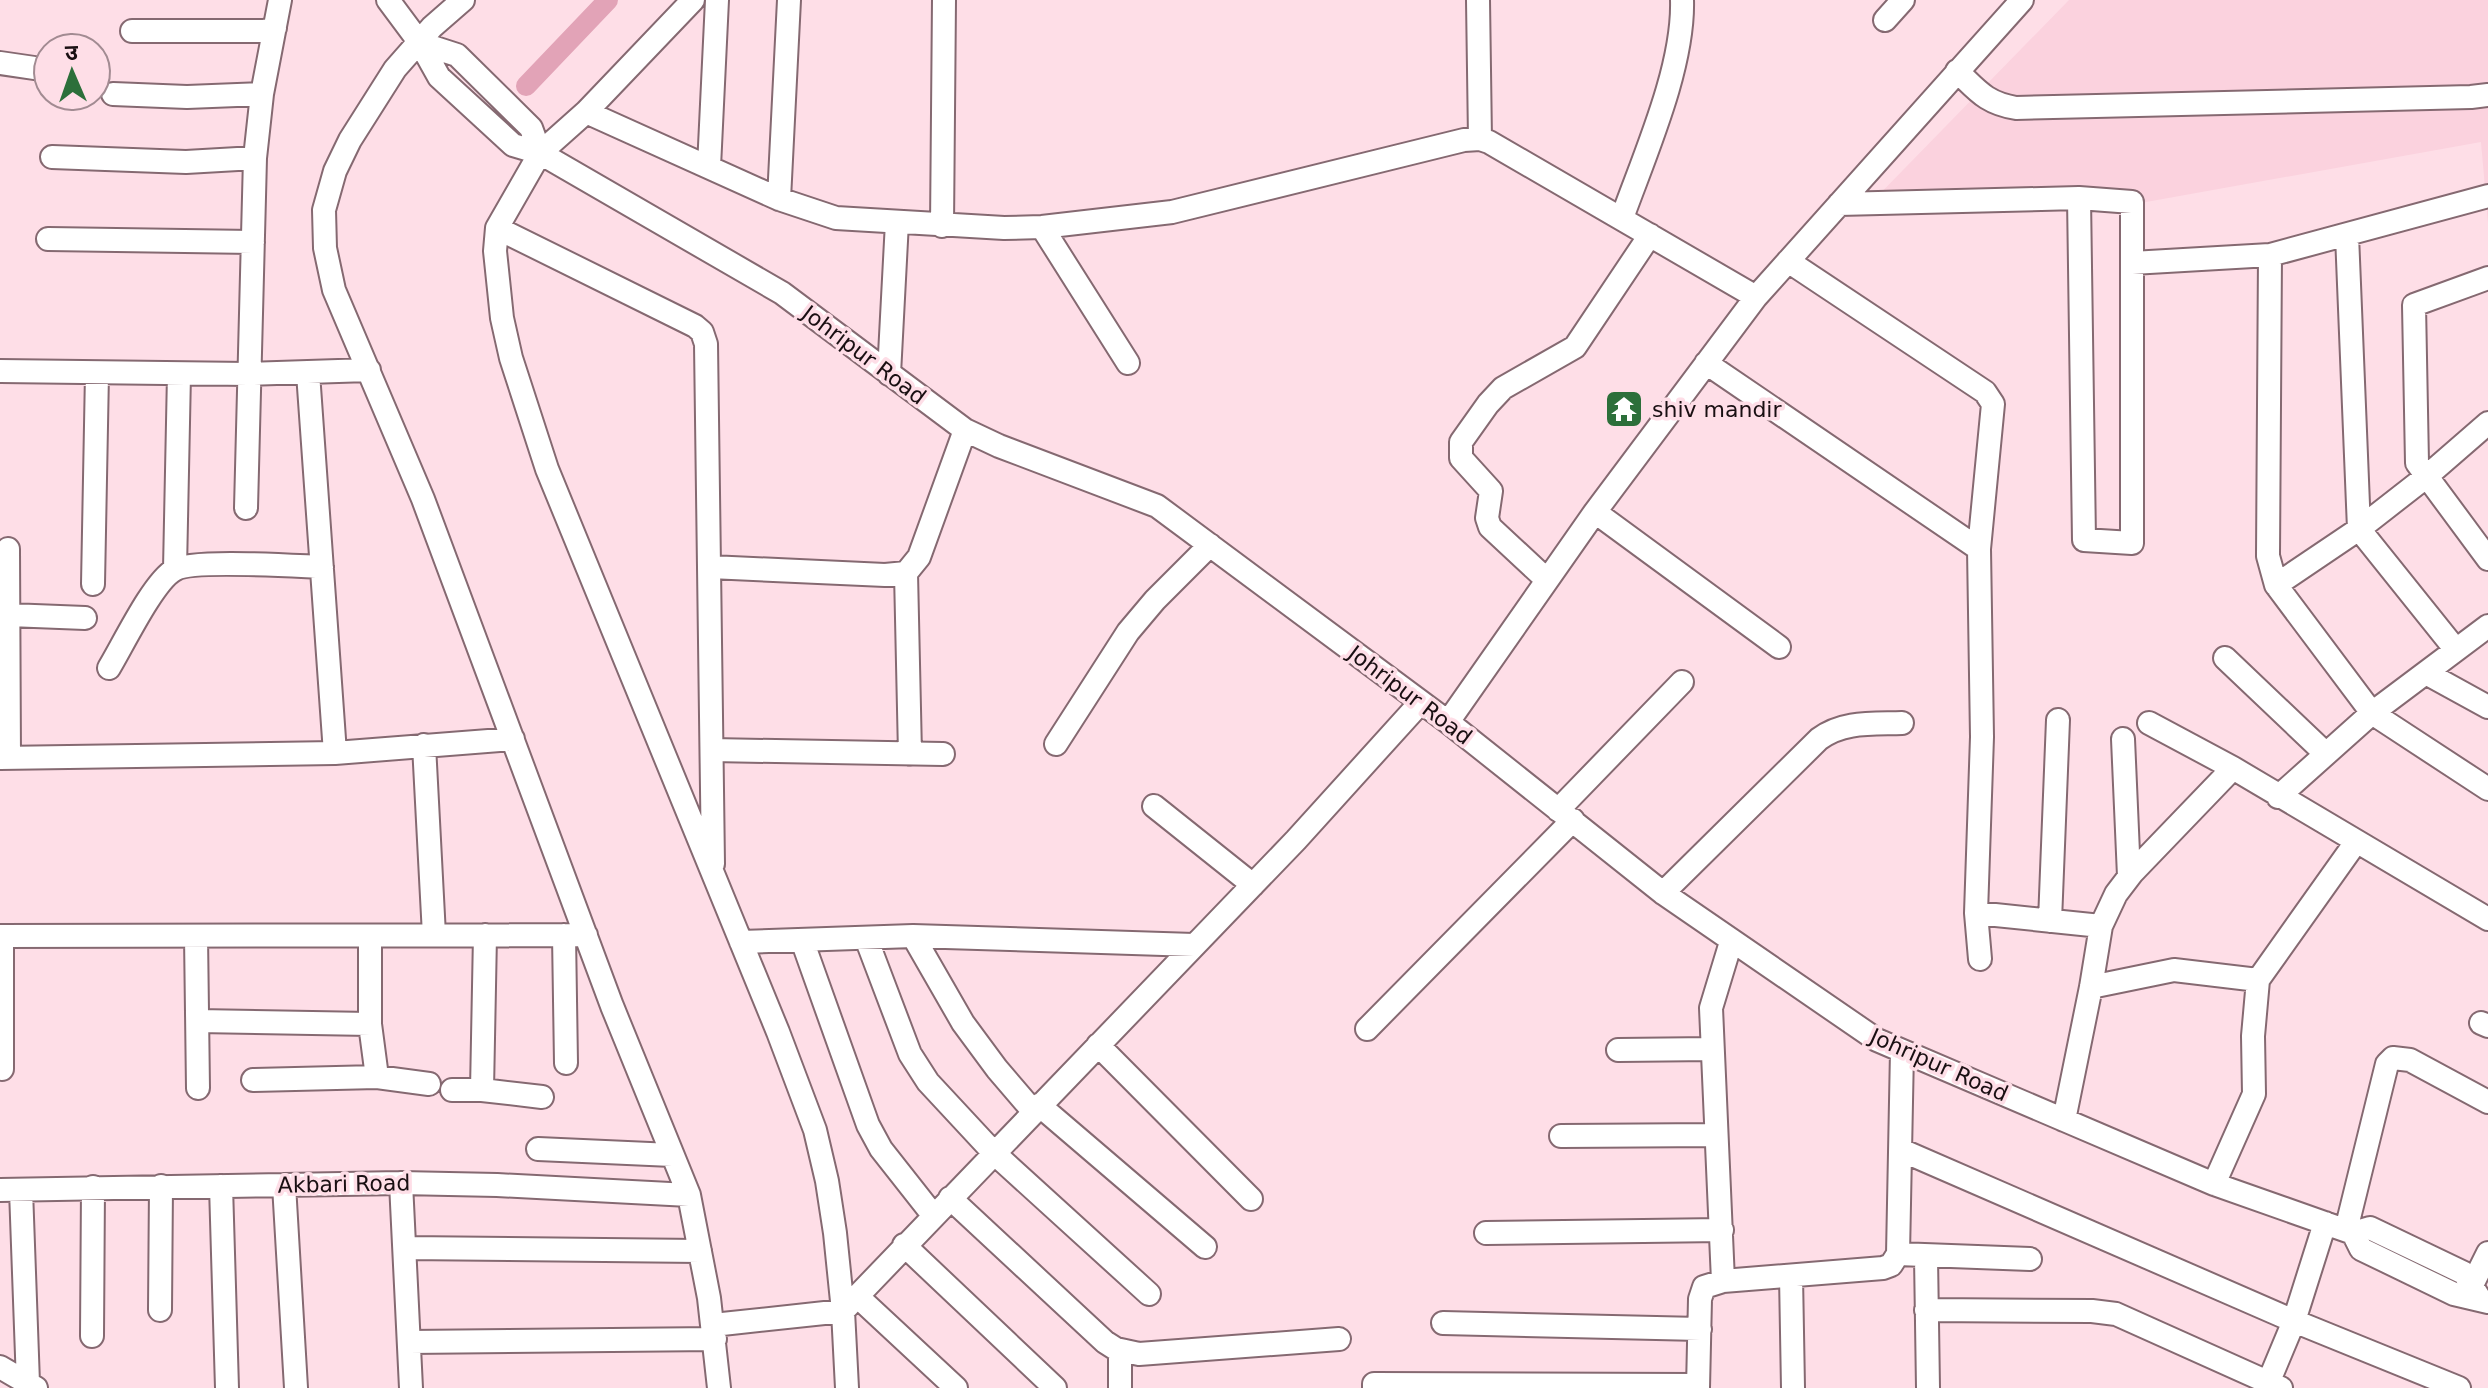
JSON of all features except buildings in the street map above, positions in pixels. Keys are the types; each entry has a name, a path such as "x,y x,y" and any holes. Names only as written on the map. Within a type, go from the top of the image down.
{"street":[{"path":"246,508 255,158 262,94 280,0"},
{"name":"Johripur Road","path":"388,0 420,43 439,77 513,145 540,153 782,293 965,430 1157,506 1448,722 1663,893 1877,1040 2214,1184 2350,1231 2370,1228 2464,1273 2480,1296"},
{"path":"463,0 395,69 350,140 335,171 324,210 325,248 334,290 423,499 513,739 575,935 689,1195 714,1332 719,1388"},
{"path":"693,0 586,112 540,153 497,228 495,251 502,318 522,398 547,469 778,1032 815,1130 850,1304 847,1388"},
{"path":"709,167 717,0"},
{"path":"779,199 789,0"},
{"path":"942,226 944,0"},
{"path":"1478,0 1480,139"},
{"path":"1622,218 1678,51 1683,22 1682,0"},
{"path":"1885,20 1903,0"},
{"path":"1448,722 1595,512 1756,297 2022,0"},
{"path":"132,31 264,31 275,28"},
{"path":"420,43 457,55 531,128 540,153"},
{"path":"0,63 32,68"},
{"path":"1957,71 1987,99 1997,105 2016,108 2488,95"},
{"path":"113,94 187,97 262,94"},
{"path":"586,112 779,199 836,218 942,226 1042,227 1172,212 1464,140 1480,139 1756,297"},
{"path":"52,157 186,162 255,158"},
{"path":"2132,263 2270,255 2488,196"},
{"path":"1839,204 2079,198 2132,202 2132,543 2084,540 2079,198"},
{"path":"889,374 897,222"},
{"path":"1042,227 1128,363"},
{"path":"497,228 702,332 708,355 713,875"},
{"path":"1547,580 1490,527 1487,518 1491,491 1461,458 1461,442 1503,388 1575,347 1650,235"},
{"path":"2347,235 2359,529 2456,650"},
{"path":"48,239 253,242"},
{"path":"2270,255 2268,556 2276,585 2372,713 2488,789"},
{"path":"1788,261 1990,397 1994,411 1979,549 1982,737 1976,913 1980,959"},
{"path":"2488,278 2414,305 2417,463 2488,559"},
{"path":"1706,363 1979,549"},
{"path":"0,371 248,374 369,370"},
{"path":"93,584 97,373"},
{"path":"308,373 335,753"},
{"path":"175,569 179,374"},
{"path":"2276,585 2359,529 2488,423"},
{"path":"910,754 906,573 919,557 965,430"},
{"path":"1595,512 1779,647"},
{"path":"1056,744 1128,632 1210,545"},
{"path":"8,549 5,758 335,753 513,739"},
{"path":"109,668 161,581 175,569 213,564 322,567"},
{"path":"710,567 885,575 906,573"},
{"path":"9,615 85,618"},
{"path":"2278,797 2372,713 2488,626"},
{"path":"2225,658 2326,754"},
{"path":"2426,673 2488,707"},
{"path":"1367,1029 1566,815 1682,682"},
{"path":"409,1342 714,1332 742,1322 810,1315 850,1304 1253,885 1421,702"},
{"path":"2050,921 2058,720"},
{"path":"1663,893 1831,730 1852,725 1902,723"},
{"path":"2149,723 2233,768 2488,919"},
{"path":"2123,739 2129,876"},
{"path":"424,745 434,935"},
{"path":"712,750 943,754"},
{"path":"2064,1120 2101,926 2116,894 2129,876 2233,768"},
{"path":"1154,806 1253,885"},
{"path":"2214,1184 2254,1094 2253,1036 2258,980 2356,842"},
{"path":"1976,913 2101,926"},
{"path":"482,1090 485,935"},
{"path":"2,1069 1,936 575,935"},
{"path":"566,1063 575,935"},
{"path":"196,936 198,1088"},
{"path":"370,936 370,1024 377,1077"},
{"path":"741,942 913,936 1194,945"},
{"path":"913,936 963,1023 997,1069 1036,1108 1205,1247"},
{"path":"866,938 910,1054 928,1082 994,1153 1149,1294"},
{"path":"802,940 868,1125 881,1149 933,1215"},
{"path":"1723,1281 1711,1008 1731,942"},
{"path":"2091,987 2174,970 2258,980"},
{"path":"198,1021 370,1024"},
{"path":"1098,1045 1251,1199"},
{"path":"1618,1050 1712,1049"},
{"path":"1374,1388 1374,1384 1698,1387 1700,1299 1704,1287 1723,1281 1891,1265 1898,1254 1902,1051"},
{"path":"2350,1231 2387,1064 2393,1058 2410,1060 2488,1102"},
{"path":"253,1080 377,1077 429,1084"},
{"path":"452,1090 542,1097"},
{"path":"1561,1136 1716,1135"},
{"path":"538,1149 672,1155"},
{"path":"1901,1150 2294,1321 2459,1388"},
{"path":"401,1183 411,1388"},
{"name":"Akbari Road","path":"11,1190 401,1183 689,1195"},
{"path":"284,1185 296,1388"},
{"path":"160,1310 161,1186"},
{"path":"221,1186 227,1388"},
{"path":"92,1336 93,1187"},
{"path":"11,1190 32,1386"},
{"path":"950,1198 1105,1342 1120,1350 1139,1354 1339,1339"},
{"path":"1926,1310 2092,1311 2116,1314 2272,1386 2325,1223"},
{"path":"1486,1233 1722,1230"},
{"path":"904,1245 1055,1388"},
{"path":"406,1248 700,1251"},
{"path":"2480,1296 2488,1253"},
{"path":"1898,1254 2030,1259"},
{"path":"1926,1257 1928,1388"},
{"path":"1791,1276 1793,1388"},
{"path":"850,1304 956,1388"},
{"path":"1443,1323 1700,1329"},
{"path":"1120,1350 1120,1388"},
{"path":"0,1367 32,1386"}],"shaded area":[{"path":"2069,0 2488,0 2488,223 2481,142 2135,204 1866,208"}],"waterway":[{"path":"526,86 608,0"}],"place":[{"name":"shiv mandir","path":"1624,409"}]}
